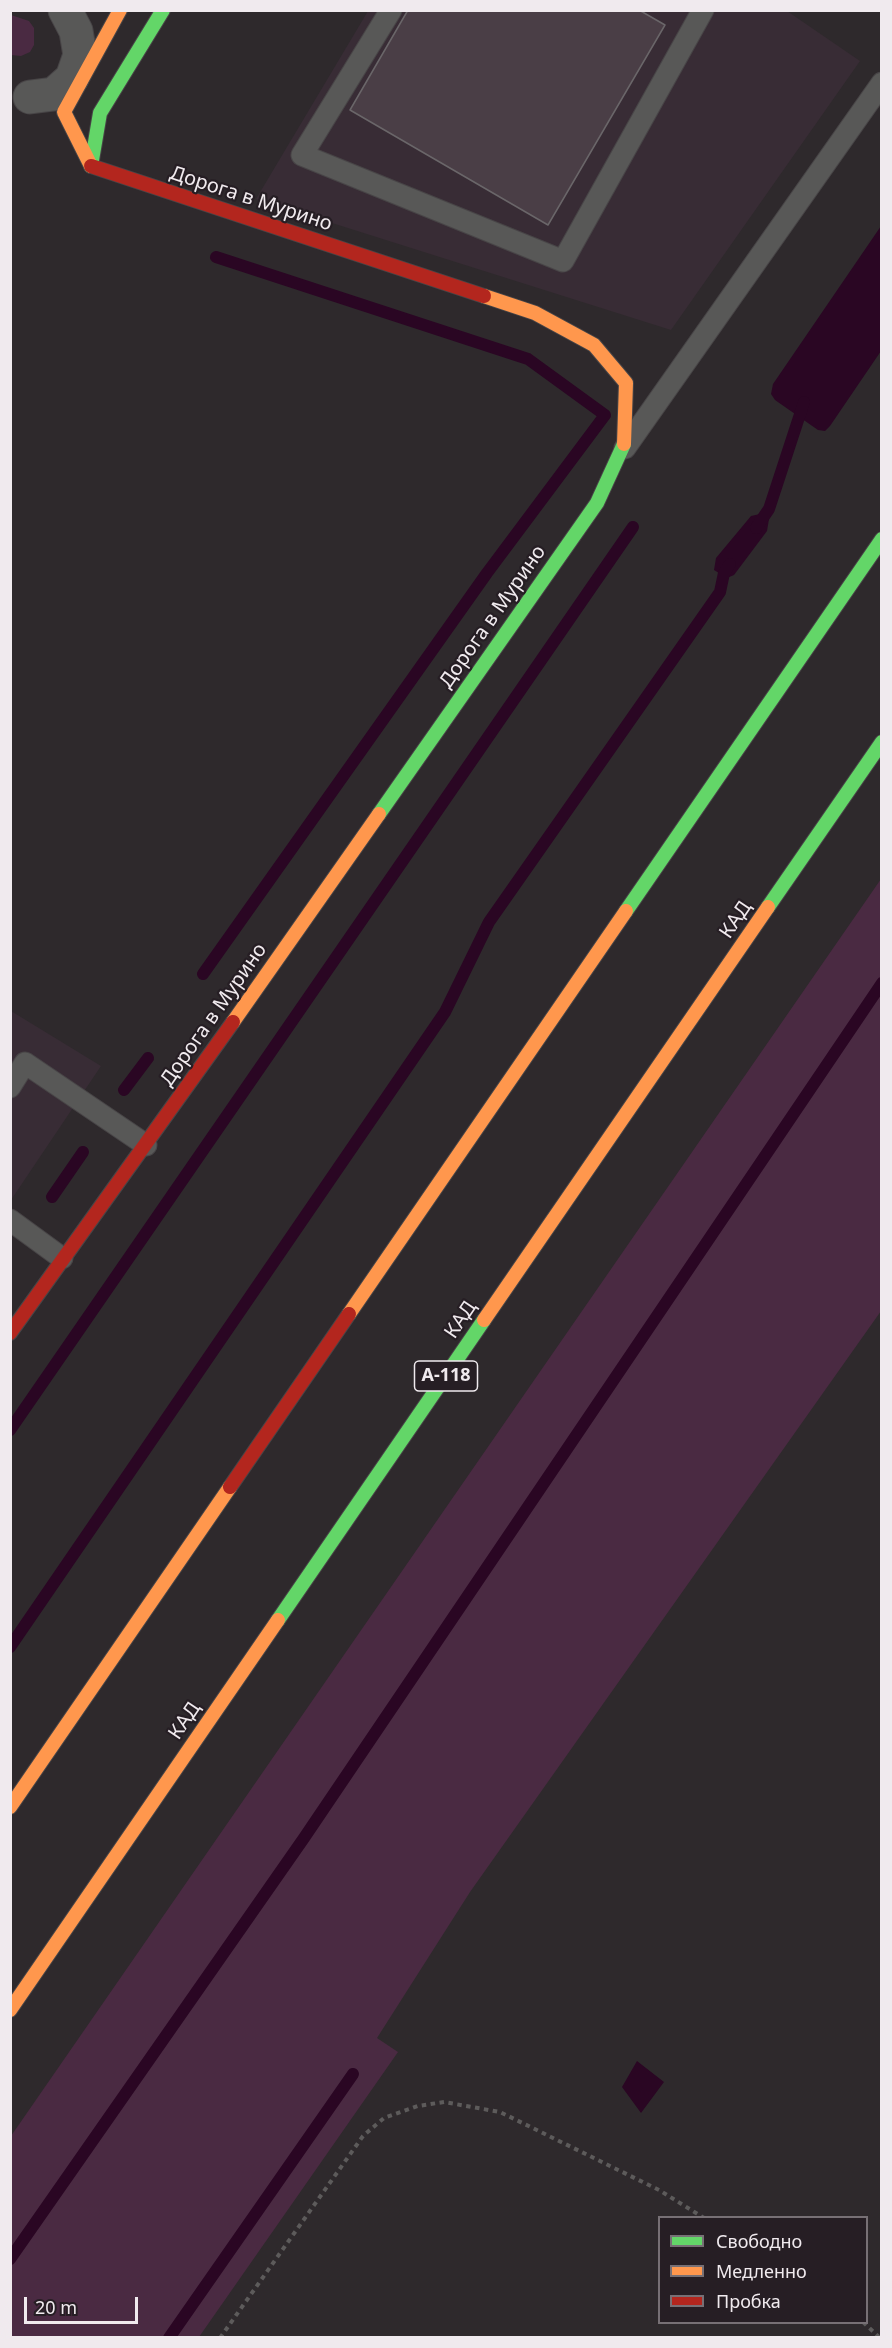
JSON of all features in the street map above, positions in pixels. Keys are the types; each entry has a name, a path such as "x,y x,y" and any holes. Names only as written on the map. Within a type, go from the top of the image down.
{"main road":[{"path":"91,166 64,112 120,10"},
{"path":"91,166 100,113 164,10"},
{"name":"Дорога в Мурино","path":"10,1333 62,1258 146,1145 597,503 624,449 626,383 594,345 584,339 535,314 91,166"},
{"path":"10,1807 882,539"},
{"name":"КАД","path":"10,2010 882,742"}],"street":[{"path":"20,94 54,94 72,78 80,55 76,31 65,10"},
{"path":"20,94 64,112 100,113"}],"lane":[{"path":"391,10 303,155 563,261 704,10"},
{"path":"624,449 882,83"},
{"path":"10,1087 25,1063 146,1145"},
{"path":"10,1220 62,1258"}],"path":[{"path":"220,2337 363,2136 384,2118 418,2106 444,2102 500,2112 659,2190 703,2216"},
{"path":"864,2324 880,2337"}],"shaded area":[{"path":"368,11 787,11 860,61 671,330 256,199"},
{"path":"11,15 29,21 34,28 34,45 30,52 21,56 11,55"},
{"path":"881,226 881,351 830,426 825,431 818,430 775,400 771,394 773,384"},
{"path":"760,514 769,519 767,531 734,575 727,578 714,570 716,558 751,516"},
{"path":"881,879 881,1311 470,1892 377,2038 398,2052 199,2337 11,2337 11,2136"},
{"path":"11,1011 101,1066 11,1200"},
{"path":"637,2061 664,2082 641,2113 622,2087"}],"building":[{"path":"408,10 639,10 665,25 548,225 350,110"}],"waterway":[{"path":"203,974 487,573 605,415 528,359 216,257"},
{"path":"756,528 769,509 804,402"},
{"path":"10,1430 633,527"},
{"path":"10,1647 445,1012 489,922 720,592 724,573 730,564"},
{"path":"10,2259 304,1838 882,983"},
{"path":"124,1090 148,1058"},
{"path":"52,1197 83,1152"},
{"path":"169,2338 353,2074"}],"traffic: fast":[{"path":"91,166 100,113 163,10"},
{"path":"379,814 597,503 624,444"},
{"path":"626,911 882,539"},
{"path":"768,907 882,742"},
{"path":"278,1620 484,1320"}],"traffic: slow":[{"path":"91,166 64,112 120,10"},
{"path":"484,296 535,313 594,345 626,383 624,444"},
{"path":"233,1022 379,814"},
{"path":"484,1320 768,907"},
{"path":"349,1314 626,911"},
{"path":"10,1807 230,1487"},
{"path":"10,2010 278,1620"}],"traffic: jam":[{"path":"91,166 484,296"},
{"path":"10,1333 233,1022"},
{"path":"230,1487 349,1314"}]}
